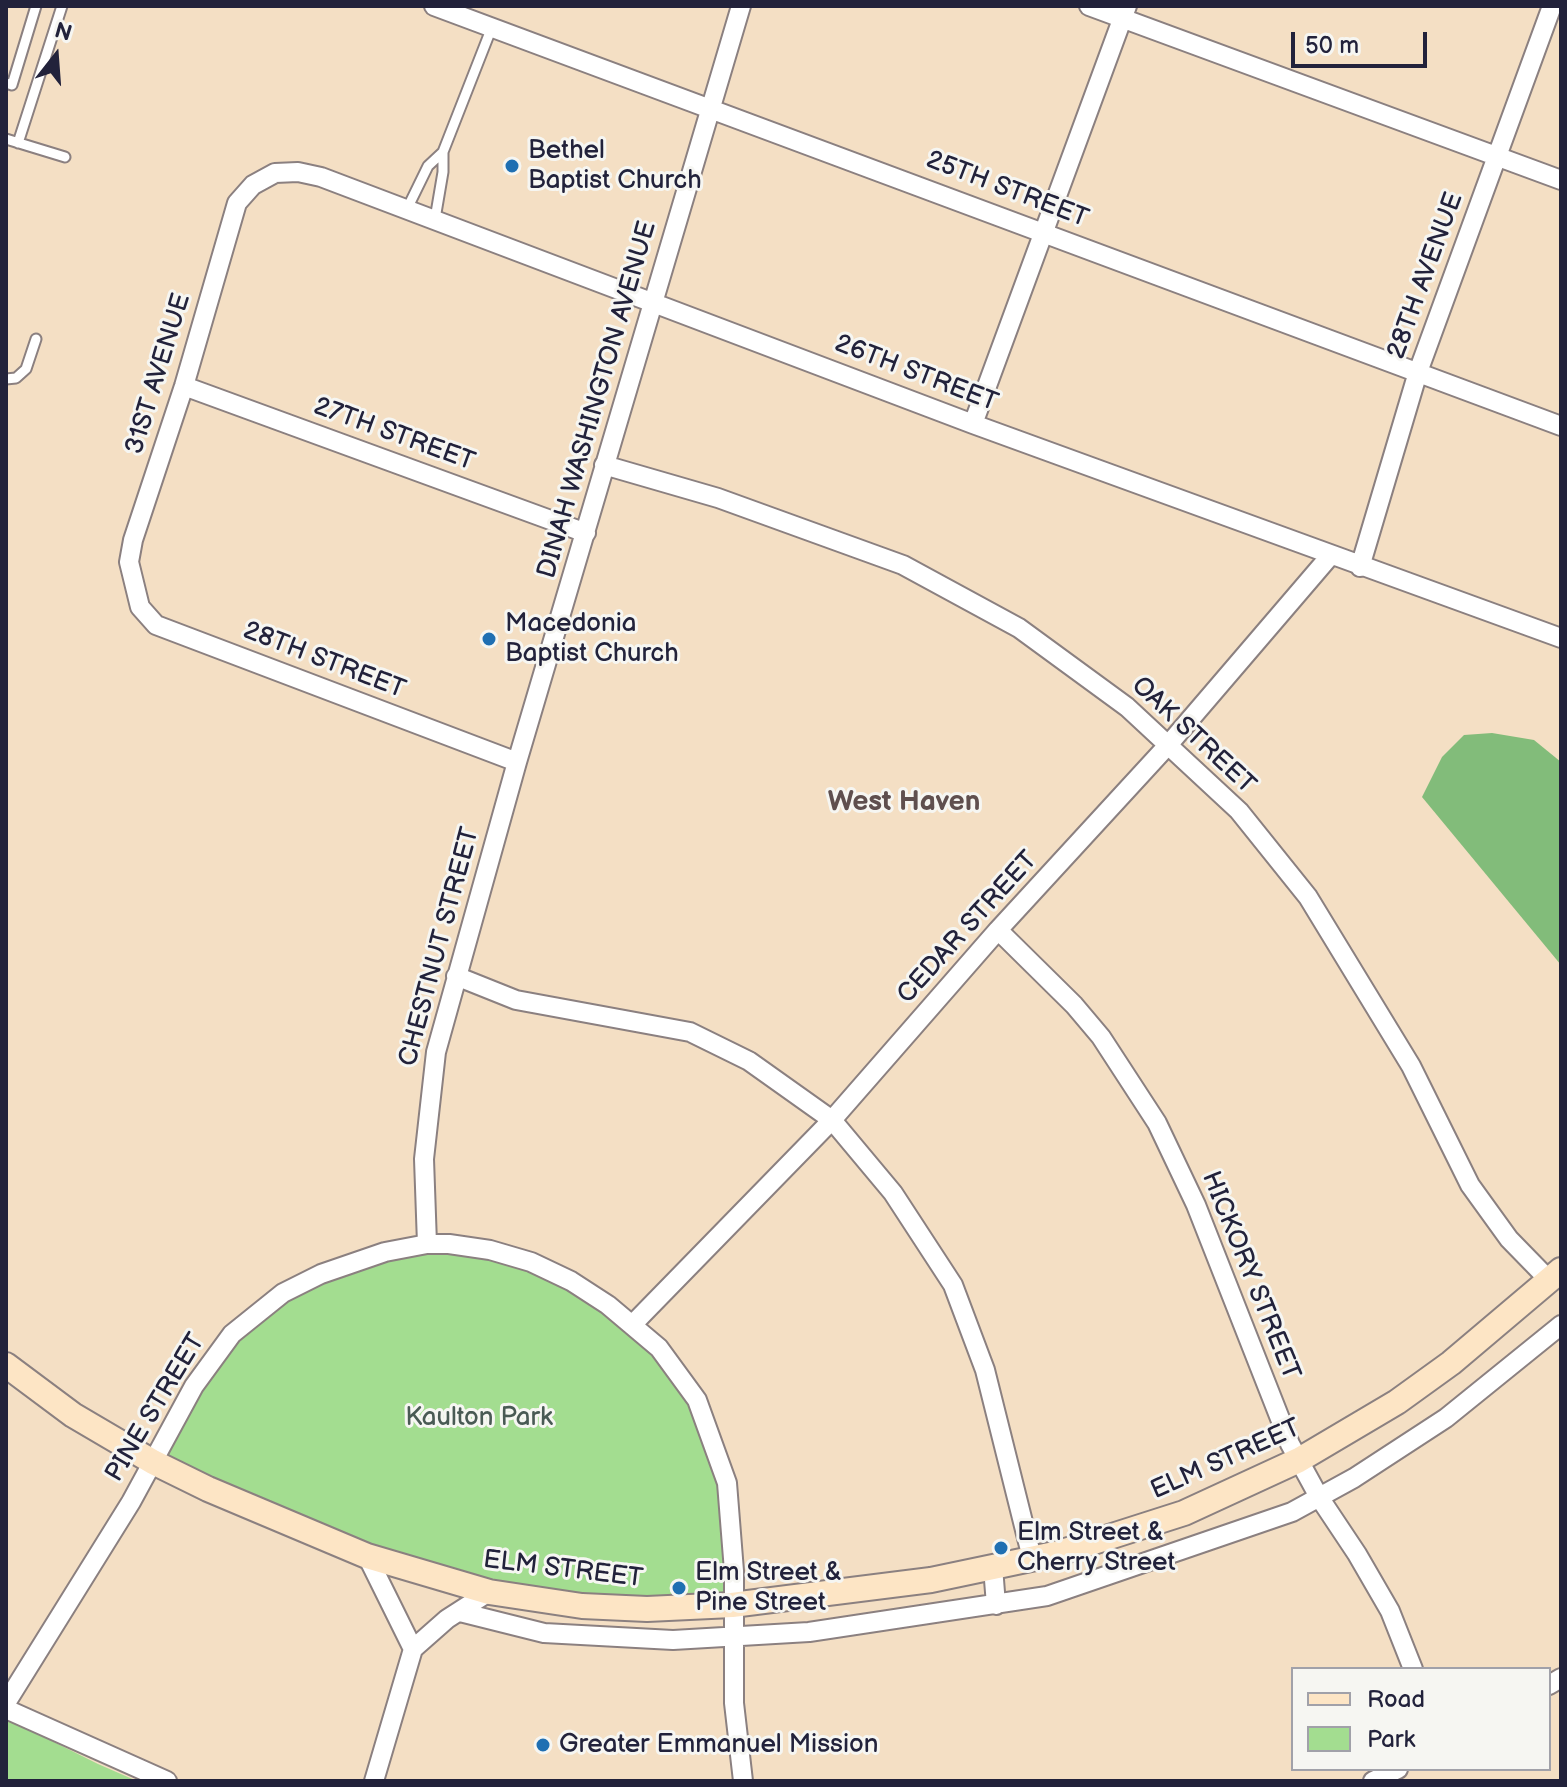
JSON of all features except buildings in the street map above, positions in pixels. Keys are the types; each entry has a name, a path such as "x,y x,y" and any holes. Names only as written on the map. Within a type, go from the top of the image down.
{"street":[{"name":"25TH STREET","path":"434,6 710,106 1561,426"},
{"name":"DINAH WASHINGTON AVENUE","path":"517,762 741,6"},
{"path":"1089,6 1124,12 1561,180"},
{"name":"28TH AVENUE","path":"1360,567 1418,372 1552,6"},
{"path":"973,424 1124,12"},
{"name":"26TH STREET","path":"253,185 275,173 298,172 407,209 973,424 1561,638"},
{"name":"31ST AVENUE","path":"132,585 129,562 133,540 184,386 237,203 253,185"},
{"name":"27TH STREET","path":"184,386 586,533"},
{"name":"OAK STREET","path":"604,465 718,498 903,565 1019,628 1127,707 1239,811 1308,897 1411,1066 1470,1185 1509,1239 1555,1275"},
{"name":"CEDAR STREET","path":"633,1324 832,1120 998,930 1169,744 1330,556"},
{"name":"28TH STREET","path":"132,585 140,607 156,625 517,762"},
{"name":"CHESTNUT STREET","path":"427,1244 424,1159 429,1095 456,976 517,762"},
{"name":"HICKORY STREET","path":"998,930 1074,1005 1101,1037 1157,1123 1196,1205 1257,1367 1299,1460 1390,1611 1412,1667"},
{"path":"456,976 516,1000 690,1032 749,1061 832,1120 893,1193 931,1247 958,1296 985,1370 1032,1558"},
{"name":"PINE STREET","path":"6,1706 153,1462 194,1386 218,1351 248,1318 283,1293 321,1274 385,1252 427,1244 490,1250 531,1262 571,1281 633,1324 659,1348 686,1381 707,1420 722,1462 732,1527 734,1703 743,1781"},
{"name":"ELM STREET","path":"6,1365 73,1415 153,1462 248,1507 367,1556 489,1592 582,1606 647,1609 732,1605 931,1580 1032,1558 1184,1513 1299,1460 1360,1426 1429,1379 1555,1275"},
{"path":"460,1612 544,1633 673,1640 809,1632 1047,1596 1255,1527 1319,1497 1446,1418 1561,1325"},
{"path":"367,1556 413,1649"},
{"path":"993,1567 996,1605"},
{"path":"374,1781 413,1649 489,1592"},
{"path":"6,1706 167,1781"},
{"path":"1373,1781 1394,1771"}],"lane":[{"path":"6,83 12,85 36,6"},
{"path":"18,143 62,6"},
{"path":"435,219 443,152 492,27"},
{"path":"6,139 65,157"},
{"path":"407,209 428,166 443,152"},
{"path":"6,379 16,378 26,369 36,339"}],"green space":[{"path":"1492,733 1534,740 1561,762 1561,965 1422,797 1442,757 1464,735"},
{"name":"Kaulton Park","path":"427,1244 531,1262 659,1348 722,1462 732,1605 489,1592 153,1462 194,1386 283,1293"},
{"path":"6,1718 98,1764 137,1781 6,1781"}],"place":[{"name":"Bethel Baptist Church","path":"512,166"},
{"name":"Macedonia Baptist Church","path":"489,639"},
{"name":"Elm Street & Cherry Street","path":"1001,1548"},
{"name":"Elm Street & Pine Street","path":"679,1588"},
{"name":"Greater Emmanuel Mission","path":"543,1745"}],"district":[{"name":"West Haven","path":"904,803"}]}
